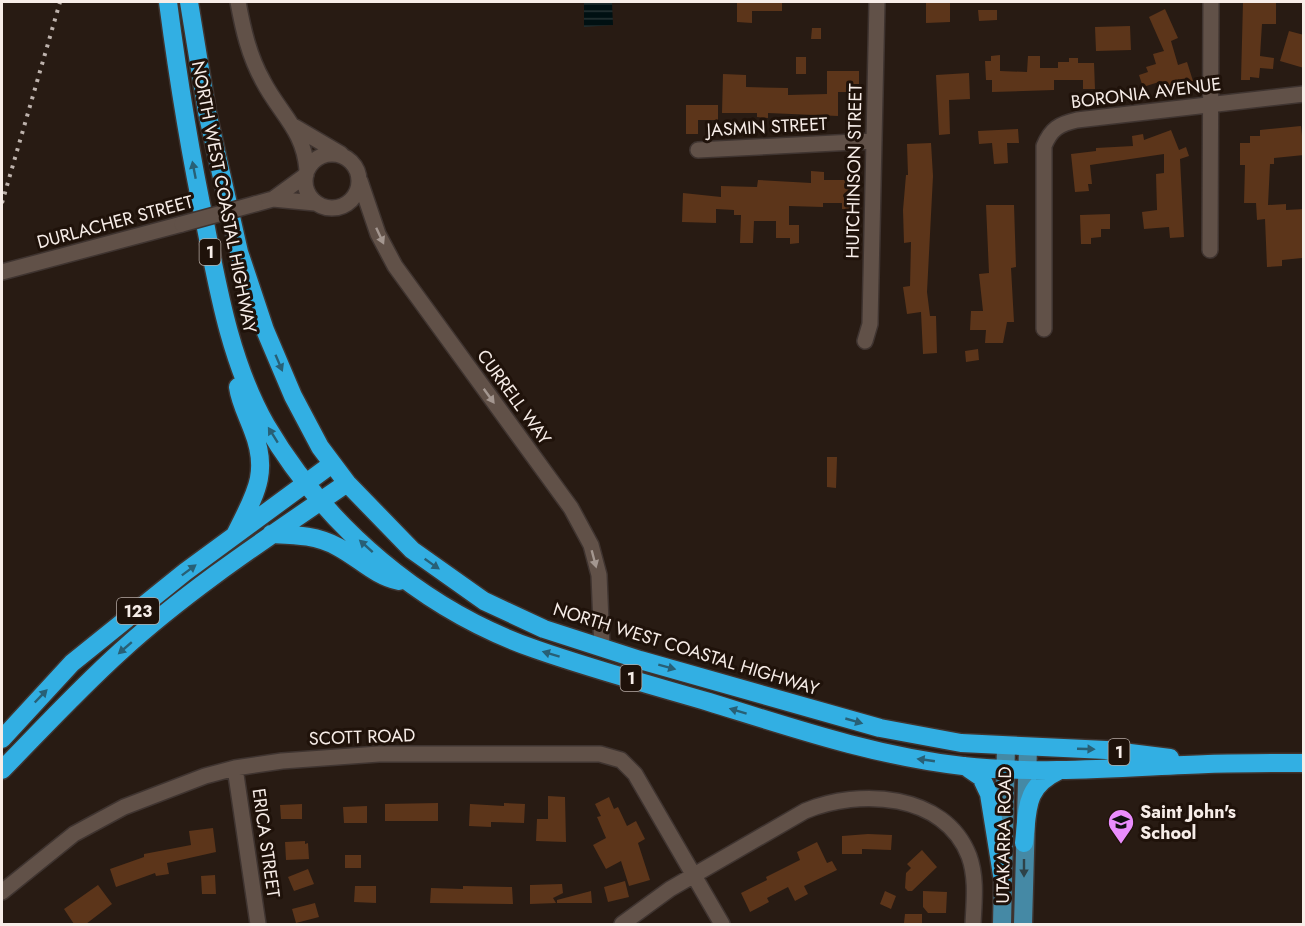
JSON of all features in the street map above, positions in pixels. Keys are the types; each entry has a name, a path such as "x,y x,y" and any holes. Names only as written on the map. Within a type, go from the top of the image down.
{"highway":[{"name":"NORTH WEST COASTAL HIGHWAY","path":"168,2 192,161 234,352 265,423 307,483 340,523 406,582 469,621 532,648 885,754 965,766 1028,770 1304,763"},
{"name":"NORTH WEST COASTAL HIGHWAY","path":"189,2 207,112 240,252 265,330 293,396 332,464 347,483 412,550 484,601 544,629 602,648 880,728 930,739 1006,746 1106,750 1210,764"},
{"path":"234,352 239,395 258,445 262,469 259,487 234,537"},
{"name":"123","path":"2,739 72,663 332,464"},
{"name":"123","path":"2,770 121,651 179,603 271,534 347,483"},
{"path":"271,534 317,538 340,548 388,579 406,582"},
{"path":"965,766 981,777 989,794 1002,875"},
{"path":"1024,843 1029,799 1035,785 1059,770"}],"main road":[{"name":"UTAKARRA ROAD","path":"1002,924 1006,746"},
{"name":"UTAKARRA ROAD","path":"1023,924 1028,747"}],"street":[{"path":"238,2 243,30 256,68 295,127 303,145 306,190 315,202 329,209 344,206 356,196 360,181 355,166 344,156 295,127"},
{"name":"HUTCHINSON STREET","path":"865,341 870,324 877,2"},
{"path":"1210,250 1211,2"},
{"name":"BORONIA AVENUE","path":"1044,329 1044,146 1049,132 1062,123 1077,120 1304,94"},
{"name":"JASMIN STREET","path":"698,150 874,141"},
{"path":"306,172 321,156 328,154 344,156"},
{"name":"DURLACHER STREET","path":"273,199 306,172"},
{"name":"CURRELL WAY","path":"360,181 378,234 395,266 571,508 591,545 600,591 602,648"},
{"name":"DURLACHER STREET","path":"2,272 273,199 315,202"},
{"name":"SCOTT ROAD","path":"2,892 74,834 124,807 205,776 236,768 282,760 379,754 600,754 621,760 635,774 722,924"},
{"name":"ERICA STREET","path":"236,768 258,924"},
{"path":"622,924 694,875 822,804 843,800 900,801 922,807 940,818 957,834 969,856 974,882 973,924"}],"shaded area":[{"path":"584,2 612,2 613,25 584,27"}],"building":[{"path":"737,2 782,2 782,11 752,11 752,23 737,22"},
{"path":"950,2 950,22 926,23 926,3"},
{"path":"1243,2 1276,2 1276,24 1262,24 1260,56 1274,58 1273,69 1260,68 1259,78 1250,77 1250,80 1241,80"},
{"path":"1165,9 1178,38 1171,41 1178,65 1187,62 1193,81 1164,89 1162,81 1143,87 1139,75 1148,72 1146,67 1156,64 1153,54 1164,51 1149,17"},
{"path":"978,10 997,10 997,20 979,21"},
{"path":"1130,26 1131,50 1096,51 1095,27"},
{"path":"812,28 821,28 821,39 811,39"},
{"path":"1289,31 1304,35 1304,68 1280,61"},
{"path":"1000,55 1000,71 1027,72 1028,56 1040,56 1040,68 1058,68 1058,62 1069,62 1069,58 1078,58 1078,63 1094,63 1095,89 1083,89 1083,80 1054,80 1054,90 992,92 992,80 986,80 985,61 991,61 991,56"},
{"path":"796,57 806,57 806,74 796,74"},
{"path":"827,71 859,71 859,92 838,92 838,116 768,113 768,118 757,117 757,113 722,113 723,74 746,75 746,87 788,88 788,95 827,94"},
{"path":"969,73 970,99 949,100 950,134 939,135 936,75"},
{"path":"686,105 718,105 718,120 698,120 698,134 686,134"},
{"path":"1301,126 1304,155 1274,158 1274,164 1270,164 1268,205 1286,204 1286,210 1304,209 1302,258 1282,260 1282,266 1267,267 1265,219 1257,220 1256,203 1244,203 1245,165 1240,165 1240,143 1250,143 1250,136 1260,136 1260,130"},
{"path":"1018,129 1019,143 1007,143 1008,163 994,164 992,143 979,144 978,131"},
{"path":"1171,130 1179,150 1186,147 1189,156 1180,159 1184,237 1170,238 1169,227 1144,229 1142,212 1157,210 1156,174 1164,173 1164,154 1090,165 1092,184 1088,184 1089,191 1075,192 1071,154 1096,151 1096,148 1133,146 1132,136 1143,134 1144,140"},
{"path":"931,143 933,176 927,292 930,316 936,316 937,353 923,354 921,312 907,314 903,287 910,286 911,242 904,243 903,210 906,175 908,175 907,144"},
{"path":"811,171 824,172 824,180 855,180 855,209 842,209 842,203 823,203 823,207 789,206 789,225 799,225 799,243 790,244 790,238 776,238 776,221 754,221 753,243 740,243 741,215 734,215 734,210 716,209 716,223 682,222 683,193 721,197 721,186 757,187 758,180 811,183"},
{"path":"986,205 1014,205 1016,267 1011,268 1014,322 1007,322 1003,343 985,343 986,330 970,330 971,311 983,311 979,274 989,273"},
{"path":"1110,214 1110,229 1101,229 1101,237 1091,238 1091,244 1081,244 1080,215"},
{"path":"978,349 979,360 966,362 965,351"},
{"path":"827,457 837,457 836,488 827,487"},
{"path":"548,796 565,797 566,842 536,841 537,819 548,819"},
{"path":"609,797 614,809 618,807 627,826 636,821 645,839 638,843 650,880 629,886 621,861 606,869 593,845 606,838 597,817 601,816 595,804"},
{"path":"438,803 438,821 385,821 385,804"},
{"path":"504,803 525,804 524,823 491,822 491,827 469,826 470,804 504,806"},
{"path":"302,804 302,819 281,819 280,805"},
{"path":"367,806 367,823 344,823 343,807"},
{"path":"213,828 216,852 167,863 169,874 156,876 155,873 116,887 110,869 144,857 144,854 191,845 189,831"},
{"path":"892,835 891,850 862,849 862,854 842,854 842,836"},
{"path":"305,841 305,844 308,843 309,859 286,860 285,842"},
{"path":"817,842 827,863 832,861 837,870 804,886 808,894 795,901 788,887 767,898 769,902 750,912 741,893 800,860 797,852"},
{"path":"922,850 937,867 912,891 908,891 905,888 906,873 911,868 907,864"},
{"path":"345,855 361,855 361,868 345,868"},
{"path":"308,869 314,884 294,891 288,877"},
{"path":"215,875 216,894 202,894 201,876"},
{"path":"625,881 629,897 608,902 604,887"},
{"path":"562,884 563,893 553,898 556,903 530,904 530,885"},
{"path":"98,885 112,904 86,924 74,924 64,909"},
{"path":"355,886 376,886 376,903 354,902"},
{"path":"463,886 512,887 513,904 430,903 431,888 463,889"},
{"path":"591,891 592,903 557,903 557,900"},
{"path":"885,891 896,896 891,909 880,904"},
{"path":"923,891 947,892 946,913 928,913 923,907"},
{"path":"315,903 319,917 296,923 292,909"},
{"path":"905,914 922,914 922,923 904,923"}],"railway":[{"path":"2,203 60,2"}],"place":[{"name":"Saint John's School","path":"1121,845"}]}
